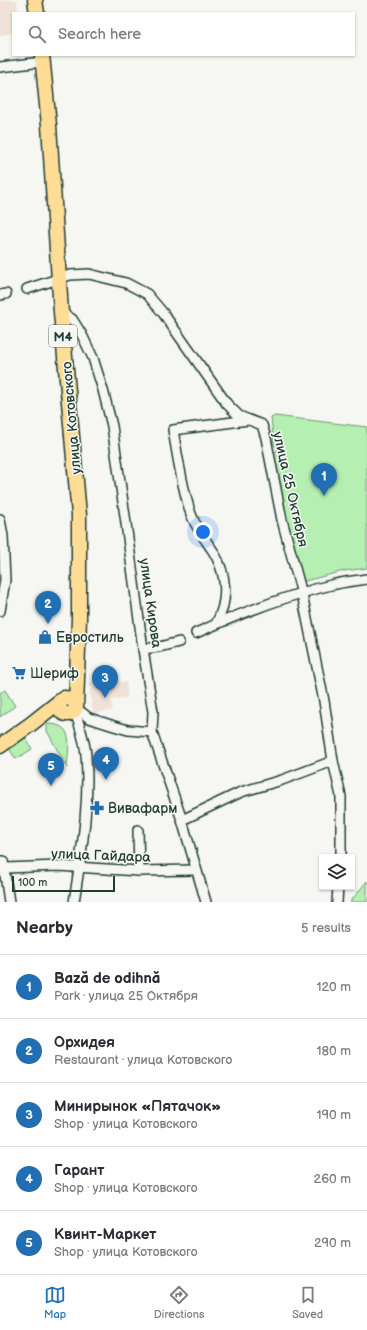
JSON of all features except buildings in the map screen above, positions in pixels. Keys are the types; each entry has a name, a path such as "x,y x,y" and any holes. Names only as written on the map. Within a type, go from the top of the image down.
{"highway":[{"path":"35,0 37,12"},
{"name":"улица Котовского","path":"42,59 49,125 61,312 79,515 79,618 77,686 68,707"},
{"path":"0,746 46,713 68,707"}],"street":[{"path":"0,67 42,59"},
{"name":"улица 25 Октября","path":"28,289 70,276 89,274 126,283 147,294 163,313 227,404 239,416 262,425 266,438 282,520 302,594 324,701 333,761 341,796 341,854"},
{"name":"улица Кирова","path":"61,312 72,319 93,358 110,419 143,649 154,712 152,732 182,820 206,902"},
{"path":"216,624 224,603 226,589 224,576 219,562 191,516 173,430 248,420"},
{"path":"0,519 3,536 5,580 0,611"},
{"path":"196,633 270,603 331,585 367,579"},
{"path":"143,649 159,648 179,642"},
{"path":"68,707 90,718 114,726 128,730 152,732"},
{"path":"68,707 80,726 86,754 87,798 74,902"},
{"path":"182,820 241,792 282,780 333,761"},
{"path":"138,830 139,871"},
{"path":"2,865 9,902"},
{"name":"улица Гайдара","path":"2,865 58,866 139,871 196,870"},
{"path":"337,902 338,890"}],"shaded area":[{"path":"0,0 17,0 18,12 12,12 12,33 0,35"},
{"path":"89,682 126,682 128,697 111,700 113,710 93,714"}],"green space":[{"path":"275,416 367,427 367,568 344,571 301,582 278,485 274,452 277,451 277,447 274,445 271,418"},
{"path":"5,690 15,706 0,717 0,693"},
{"path":"47,724 56,725 66,732 69,745 67,768 47,731"},
{"path":"25,737 32,749 16,759 8,747"},
{"path":"367,881 367,902 350,902"}],"place":[{"name":"Bază de odihnă","path":"324,496"},
{"name":"Орхидея","path":"48,624"},
{"name":"Евростиль","path":"45,637"},
{"name":"Шериф","path":"19,673"},
{"name":"Минирынок «Пятачок»","path":"105,698"},
{"name":"Гарант","path":"106,780"},
{"name":"Квинт-Маркет","path":"51,786"},
{"name":"Вивафарм","path":"97,808"}]}
